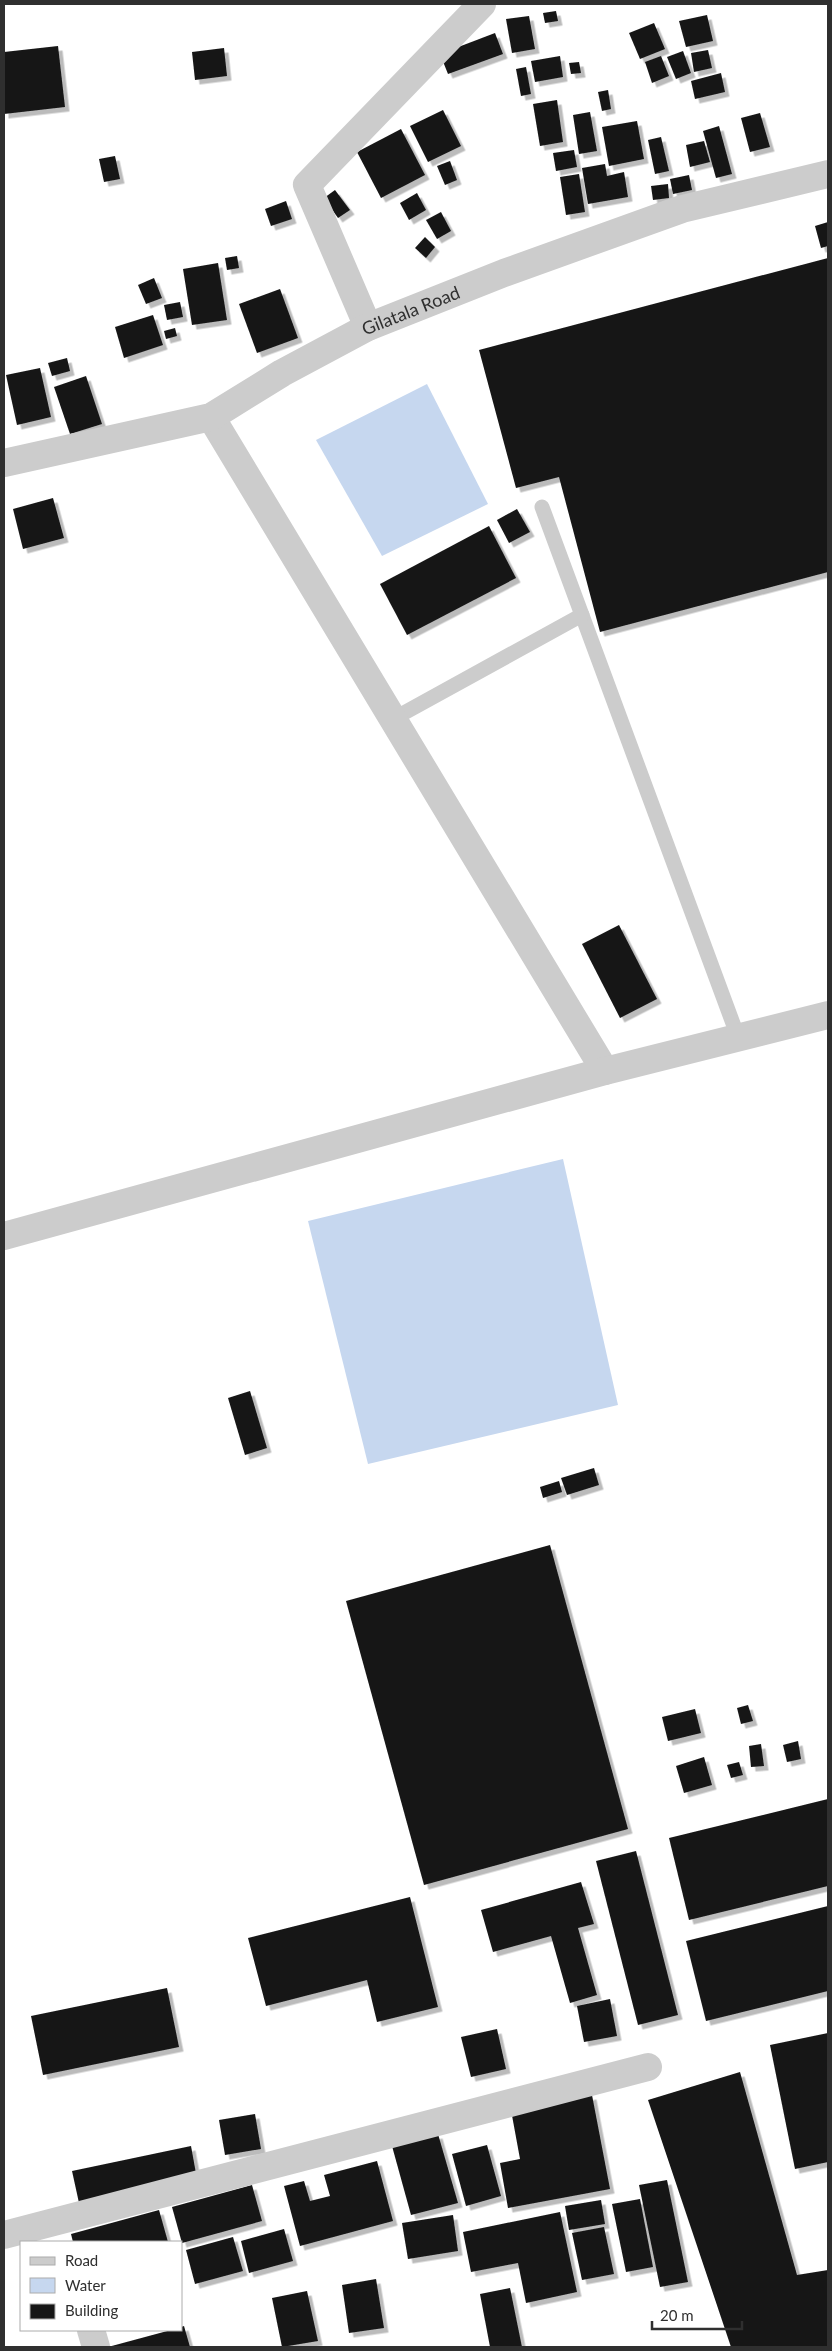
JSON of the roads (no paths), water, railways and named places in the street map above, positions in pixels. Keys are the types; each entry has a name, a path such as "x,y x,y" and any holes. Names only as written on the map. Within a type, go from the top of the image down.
{"street":[{"path":"368,327 307,186 482,4"},
{"name":"Gilatala Road","path":"4,463 211,417 282,373 368,327 504,273 682,209 828,174"},
{"path":"211,417 606,1071"},
{"path":"4,1236 606,1071 828,1015"},
{"path":"4,2235 62,2231 648,2067"},
{"path":"91,2331 96,2347"}],"lane":[{"path":"542,508 738,1037"},
{"path":"393,719 582,614"}],"water":[{"path":"427,384 488,504 382,556 316,440"},
{"path":"563,1159 618,1405 368,1464 308,1221"}]}
